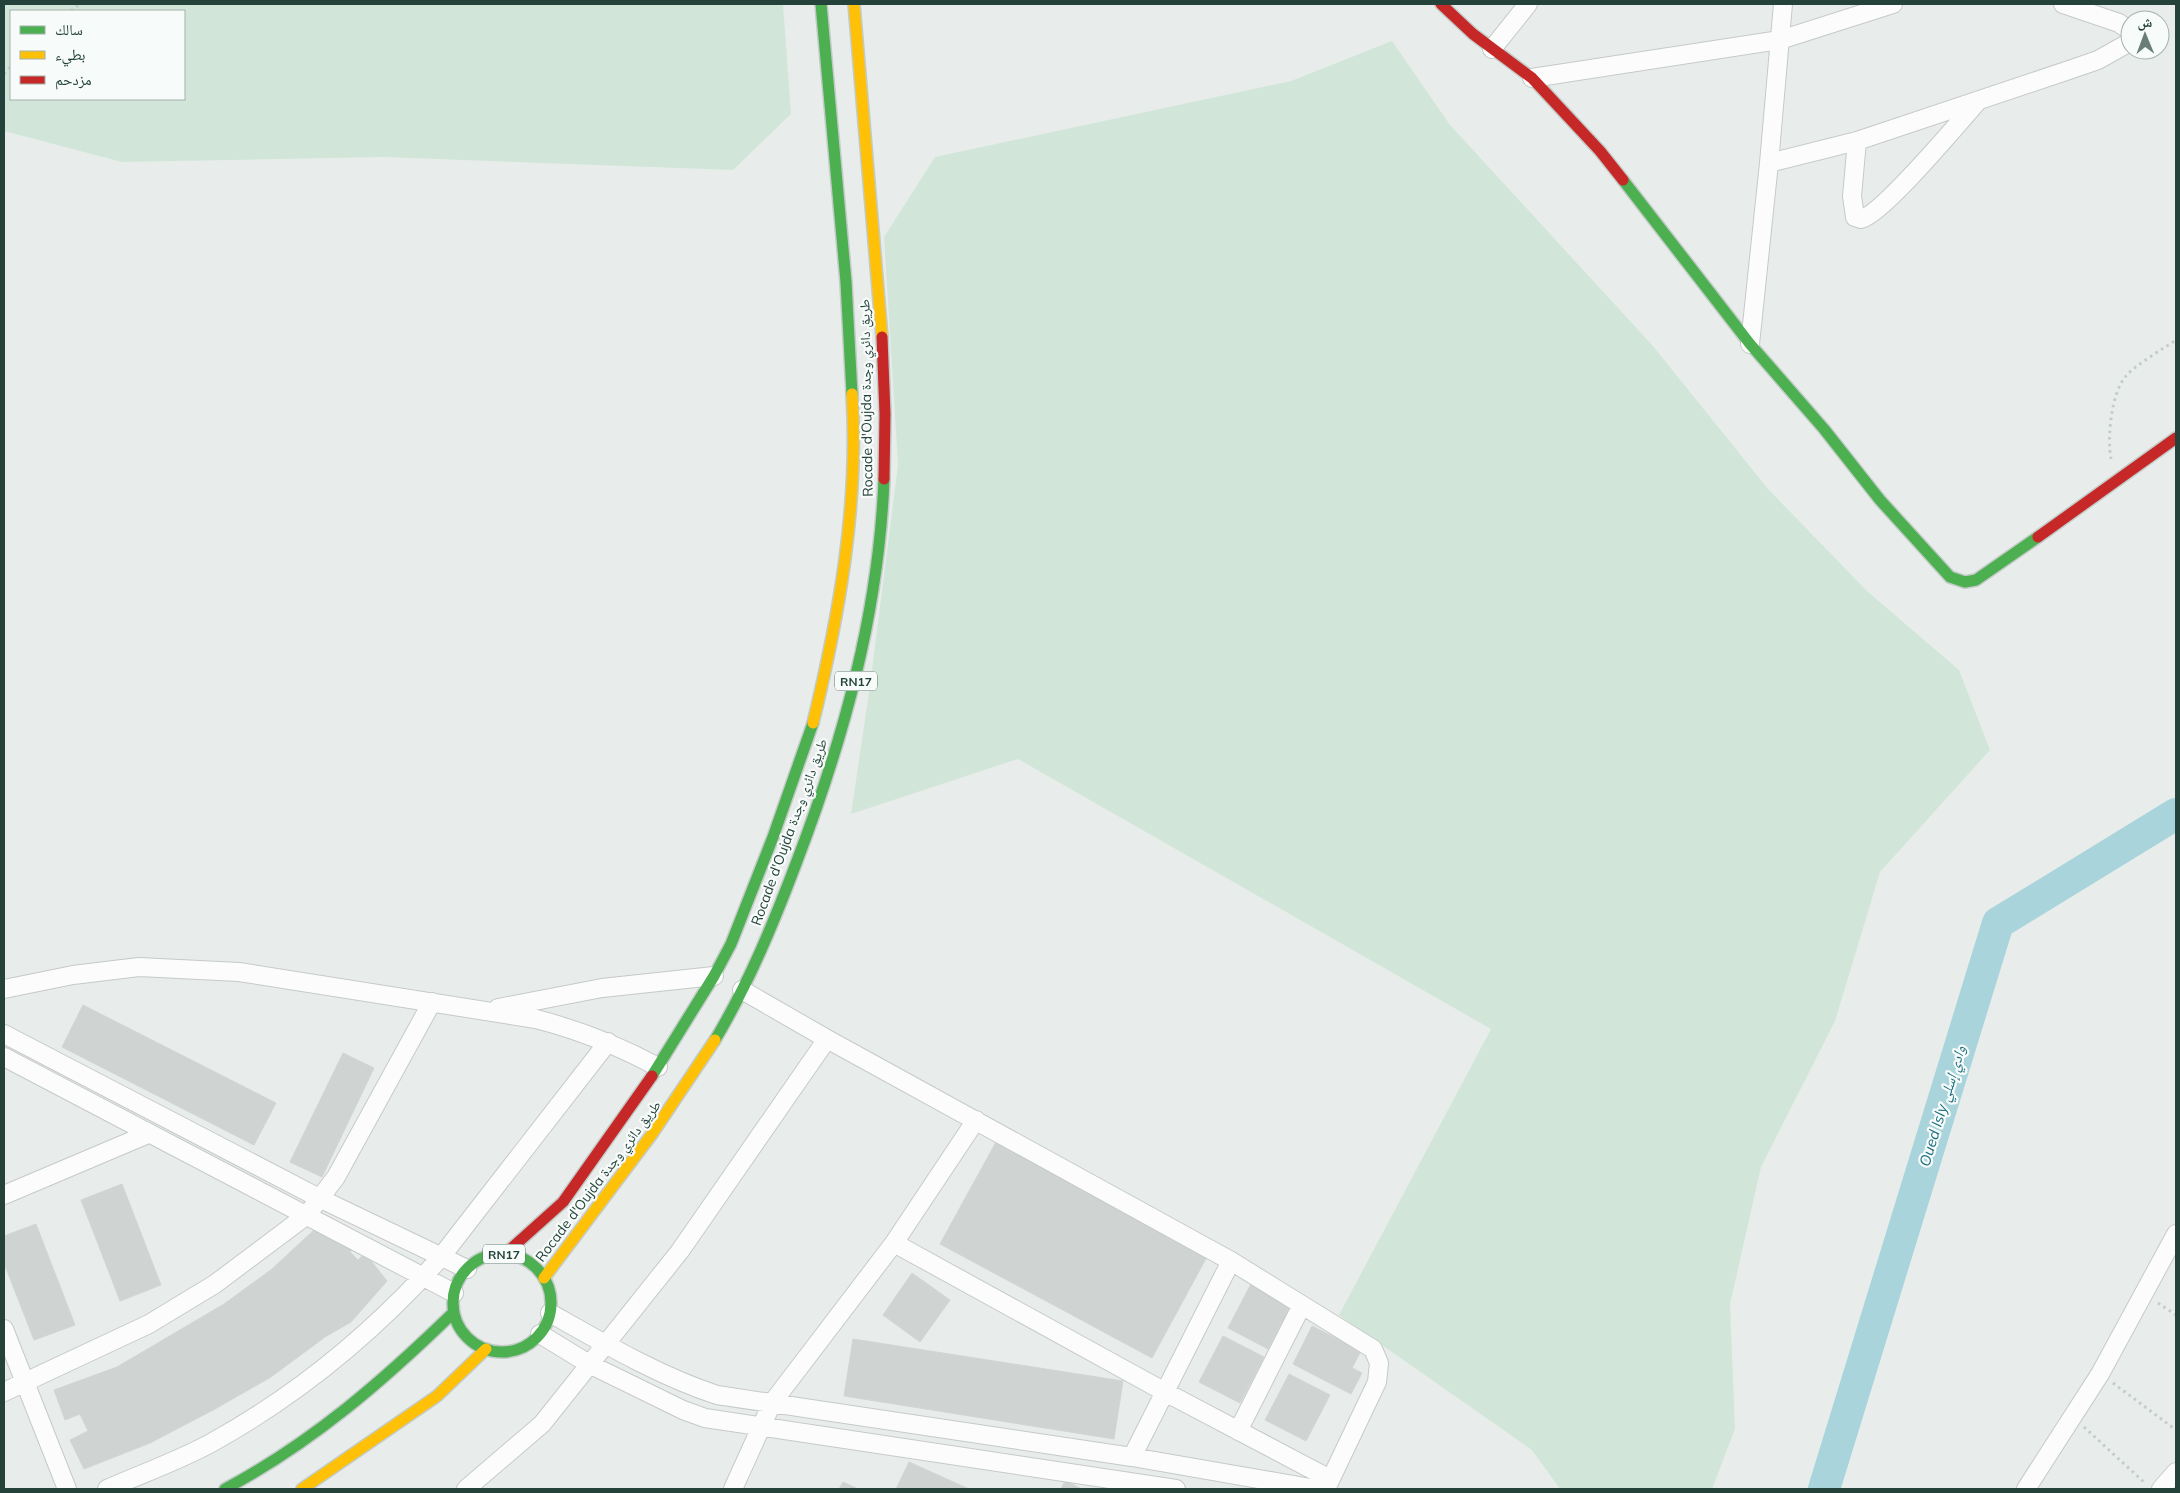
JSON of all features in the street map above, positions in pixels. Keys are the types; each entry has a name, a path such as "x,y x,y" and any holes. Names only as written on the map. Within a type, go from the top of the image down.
{"main road":[{"name":"Rocade d'Oujda طريق دائري وجدة","path":"505,1254 563,1202 658,1067 714,976 730,944 773,837 812,726 831,649 845,565 853,471 853,403 846,282 820,4"},
{"name":"Rocade d'Oujda طريق دائري وجدة","path":"544,1278 679,1098 714,1043 742,990 783,899 836,755 856,678 878,552 884,481 882,324 854,4"},
{"path":"1442,4 1473,34 1532,78 1600,151 1750,344 1824,429 1880,500 1950,577 1961,583 1971,582 1987,574 2176,438"},
{"name":"RN17","path":"544,1278 537,1268 528,1261 505,1254 491,1255 478,1260 467,1269 457,1284 454,1293 454,1312 458,1324 465,1335 474,1343 486,1349 500,1352 515,1350 529,1344 540,1334 550,1314"},
{"path":"544,1278 550,1295 550,1314"},
{"path":"225,1489 254,1475 312,1436 360,1400 454,1312"},
{"path":"302,1489 437,1396 486,1349"}],"street":[{"path":"1492,49 1528,4"},
{"path":"1750,344 1783,4"},
{"path":"1532,78 1780,40 1893,4"},
{"path":"2063,4 2120,24"},
{"path":"1769,163 1856,141 2098,60 2120,48"},
{"path":"1856,141 1852,196 1855,217 1861,219 1879,208 1895,193 1981,98"},
{"path":"4,989 73,975 139,967 239,972 536,1018 575,1029 608,1042 658,1067"},
{"path":"485,1010 602,988 714,976"},
{"path":"742,990 827,1039 1231,1261 1373,1349 1379,1373 1375,1388 1324,1486"},
{"path":"4,1392 149,1324 214,1284 307,1215 336,1177 432,1002"},
{"path":"4,1034 321,1198 467,1269"},
{"path":"466,1489 542,1424 680,1251 827,1039"},
{"path":"107,1489 210,1443 286,1397 360,1338 441,1257 608,1042"},
{"path":"4,1057 148,1134 307,1215 422,1278 454,1293"},
{"path":"733,1489 772,1403 894,1243 976,1120"},
{"path":"4,1195 148,1134"},
{"path":"2026,1489 2100,1374 2176,1237"},
{"path":"894,1243 1238,1431 1324,1486"},
{"path":"1132,1457 1231,1261"},
{"path":"1238,1431 1302,1305"},
{"path":"550,1314 605,1344 699,1389 732,1398 1324,1486"},
{"path":"4,1329 67,1489"},
{"path":"540,1334 589,1364 705,1418 1120,1485 1176,1489"},
{"path":"2162,1489 2176,1472"}],"path":[{"path":"2114,482 2109,450 2115,397 2126,376 2176,340"},
{"path":"2100,1374 2176,1430"},
{"path":"2073,1417 2151,1489"}],"green space":[{"path":"4,4 783,4 791,114 733,170 383,157 122,162 4,131"},
{"path":"1392,41 1450,125 1653,346 1768,489 1867,591 1959,670 1990,750 1880,872 1835,1021 1761,1167 1730,1304 1735,1429 1712,1489 1560,1489 1532,1450 1339,1315 1491,1029 1018,759 851,814 869,693 898,465 884,237 935,157 1291,81"}],"building":[{"path":"83,1005 276,1103 254,1145 62,1047"},
{"path":"343,1053 374,1068 322,1177 290,1162"},
{"path":"996,1142 1208,1255 1152,1358 940,1244"},
{"path":"122,1184 161,1285 120,1301 81,1200"},
{"path":"36,1224 75,1325 34,1340 4,1263 4,1236"},
{"path":"315,1229 355,1247 350,1252 358,1260 365,1253 387,1281 351,1322 325,1337 271,1377 215,1409 150,1443 84,1469 70,1440 88,1431 80,1414 65,1420 54,1390 117,1367 224,1304 272,1269"},
{"path":"912,1273 950,1300 920,1342 883,1315"},
{"path":"1252,1282 1292,1303 1268,1349 1228,1328"},
{"path":"1312,1326 1361,1351 1352,1368 1362,1373 1351,1394 1293,1364"},
{"path":"1223,1336 1264,1357 1240,1403 1199,1382"},
{"path":"853,1339 1123,1381 1114,1439 844,1396"},
{"path":"1289,1374 1330,1395 1306,1441 1265,1420"},
{"path":"909,1462 969,1489 896,1489"},
{"path":"1065,1481 1082,1489 1061,1489"},
{"path":"843,1482 858,1489 839,1489"}],"waterway":[{"name":"Oued Isly وادي إسلي","path":"1824,1489 1998,923 2176,814"}],"traffic: fast":[{"path":"821,4 846,282 852,394"},
{"path":"1623,180 1750,344 1824,429 1880,500 1950,577 1965,582 1976,580 2038,537"},
{"path":"715,1040 739,997 770,929 797,861 830,768 844,721 867,625 881,528 884,479"},
{"path":"652,1076 714,976 731,944 773,837 813,723"},
{"path":"502,1254 521,1258 536,1269 547,1284 551,1303 547,1322 536,1337 521,1348 502,1352 483,1348 468,1337 457,1322 453,1303 457,1284 468,1269 483,1258 502,1254"},
{"path":"225,1489 288,1451 346,1409 401,1362 454,1312"}],"traffic: slow":[{"path":"854,4 882,337"},
{"path":"813,723 839,601 850,519 853,477 852,394"},
{"path":"544,1278 652,1134 715,1040"},
{"path":"302,1489 437,1396 486,1349"}],"traffic: jam":[{"path":"1441,4 1473,34 1532,78 1600,151 1623,180"},
{"path":"882,337 885,414 884,479"},
{"path":"2038,537 2176,438"},
{"path":"505,1254 563,1202 652,1076"}]}
